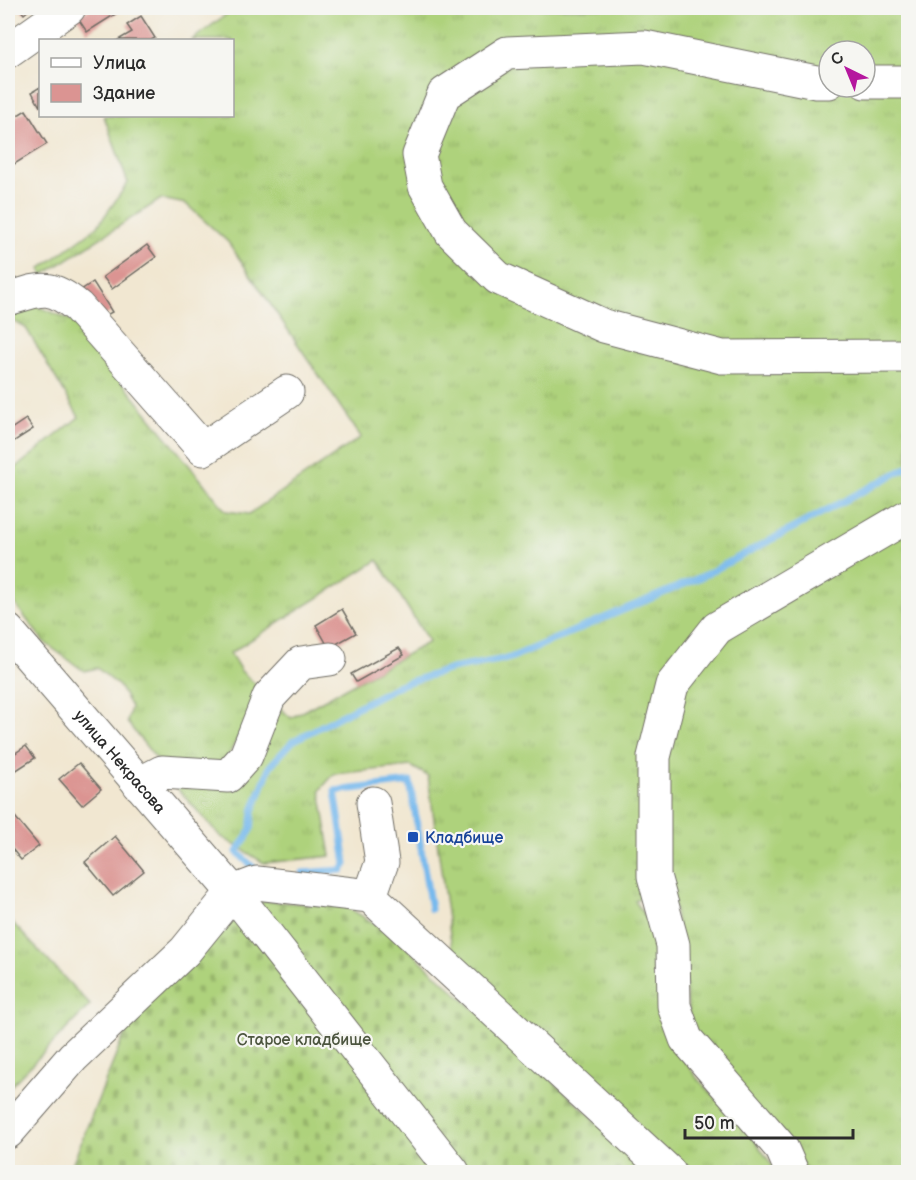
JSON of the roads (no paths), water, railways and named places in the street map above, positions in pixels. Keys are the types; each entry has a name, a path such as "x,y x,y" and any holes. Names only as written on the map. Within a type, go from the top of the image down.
{"street":[{"path":"8,51 69,8"},
{"path":"817,82 644,47 507,53 444,94 419,155 424,186 451,232 498,278 604,326 722,357 909,356"},
{"path":"877,82 909,82"},
{"path":"8,299 38,290 61,293 78,307 203,449 287,392"},
{"path":"792,1173 782,1149 686,1040 674,1006 673,945 654,876 654,757 672,685 717,628 909,516"},
{"name":"улица Некрасова","path":"8,631 233,892 453,1173"},
{"path":"140,784 162,772 228,776 246,756 269,697 301,663 330,658"},
{"path":"370,896 382,862 373,803"},
{"path":"8,1132 73,1057 185,951 233,892 257,883 370,896 669,1173"}],"waterway":[{"path":"259,873 237,852 251,830 253,811 270,766 293,741 399,685 451,669 510,658 701,577 908,467"},
{"path":"303,873 342,870 346,864 335,791 410,782 431,909"}],"place":[{"name":"Кладбище","path":"413,837"}],"park label":[{"name":"Старое кладбище","path":"304,1039"}]}
